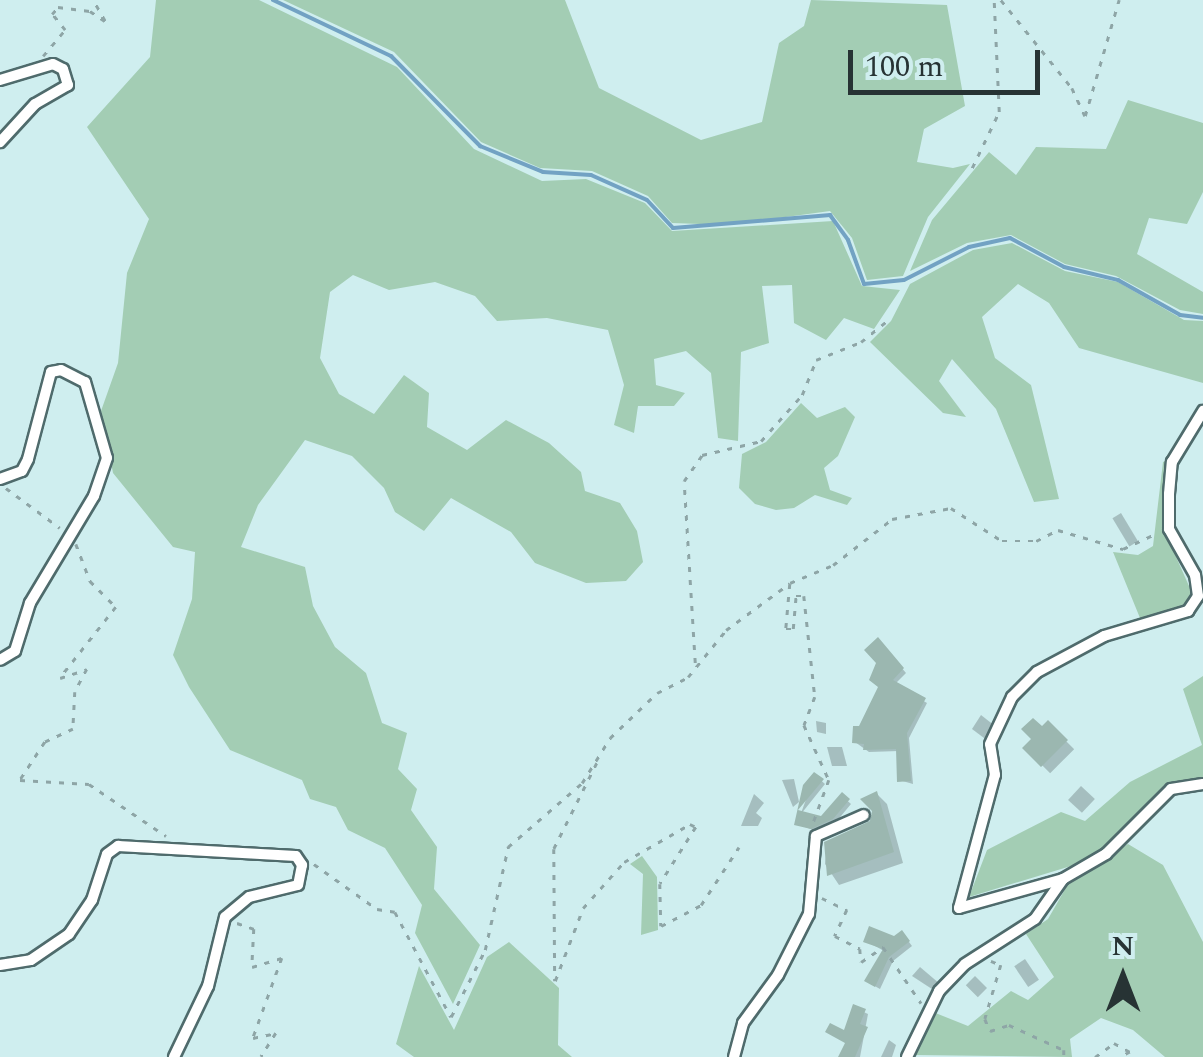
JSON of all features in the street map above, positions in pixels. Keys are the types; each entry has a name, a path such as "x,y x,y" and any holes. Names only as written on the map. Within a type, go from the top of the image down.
{"street":[{"path":"0,80 36,65 63,69 68,84 35,104 0,142"},
{"path":"0,482 22,470 28,460 50,372 61,370 85,382 107,458 71,536 30,602 15,650 0,660"},
{"path":"1203,411 1172,462 1168,528 1195,576 1198,596 1188,611 1104,636 1038,672 1012,697 990,744 995,775 960,908 1063,879 1106,854 1171,790 1203,784"},
{"path":"734,1057 742,1022 778,975 809,914 816,836 864,815"},
{"path":"0,964 17,966 69,934 92,900 108,854 118,846 296,856 302,866 298,885 238,902 221,924 208,986 174,1057"},
{"path":"907,1057 927,1012 975,956 1035,919 1063,879"}],"path":[{"path":"36,65 65,30 52,14 58,7 90,11 106,22 93,0"},
{"path":"972,168 999,112 994,0"},
{"path":"1000,0 1072,88 1085,116 1119,0"},
{"path":"696,665 684,480 702,455 760,441 802,395 816,360 861,342 888,320"},
{"path":"0,482 71,536 90,581 116,607 60,678 87,669 76,692 73,729 45,742 20,780 89,784 167,837 182,838"},
{"path":"739,847 701,905 661,926 660,884 696,827 690,824 624,862 583,908 555,980 554,849 610,738 696,665 726,630 790,583 833,566 892,519 951,508 1002,541 1036,541 1058,530 1124,548 1168,528"},
{"path":"790,583 786,628 794,628 796,596 804,596 816,697 804,725 829,780 810,832 816,836"},
{"path":"302,866 325,868 378,909 396,912 452,1017 485,950 508,848 598,762"},
{"path":"812,893 847,910 835,936 860,948 860,962 883,947 927,1012"},
{"path":"221,924 248,922 254,930 252,967 282,958 253,1038 276,1033 262,1057"},
{"path":"975,956 1001,964 985,1019 990,1031 1009,1025 1064,1050 1064,1057"},
{"path":"1096,1057 1114,1043 1130,1052 1120,1057"}],"green space":[{"path":"156,0 259,0 397,67 474,149 542,181 586,179 645,203 672,231 833,221 862,286 900,290 874,329 844,318 826,340 794,323 792,285 762,286 769,343 741,352 738,441 718,438 711,373 686,351 654,359 656,385 685,393 674,406 638,406 634,433 614,425 624,385 608,330 547,318 497,321 475,296 435,282 389,290 353,275 330,292 320,358 339,394 374,414 404,375 429,393 427,427 467,450 506,420 549,443 581,472 585,491 620,503 637,531 643,562 626,581 586,583 535,563 511,532 451,498 424,531 395,512 384,488 352,456 305,440 258,505 241,547 305,567 313,606 335,647 366,673 382,723 407,733 398,769 417,789 411,810 437,847 434,889 480,945 453,1004 415,933 422,905 385,848 348,830 336,807 310,799 302,780 230,750 189,687 173,655 192,599 195,552 173,547 113,473 101,411 118,363 127,273 149,219 87,127 150,57"},
{"path":"283,0 565,0 599,88 701,140 762,122 779,43 804,26 811,0 947,5 965,106 924,129 917,162 953,168 970,164 928,217 903,276 867,280 852,238 830,211 728,225 672,223 648,196 592,171 540,168 481,142 394,52"},
{"path":"1128,100 1203,123 1203,192 1187,224 1149,218 1137,254 1203,292 1203,314 1180,310 1116,276 1065,264 1011,235 967,243 910,271 932,220 989,152 1016,175 1036,147 1106,149"},
{"path":"1012,243 1065,271 1118,282 1184,320 1203,321 1203,383 1079,348 1049,303 1018,284 982,317 995,358 1031,385 1059,499 1034,502 996,409 952,359 939,381 966,417 943,413 870,342 891,321 910,284 973,250"},
{"path":"801,403 817,418 845,407 855,417 838,456 824,468 830,490 852,498 847,505 815,495 794,508 776,510 755,504 739,488 742,454 766,442"},
{"path":"1169,459 1165,532 1193,595 1183,607 1140,618 1113,552 1138,555 1153,546 1163,462"},
{"path":"1203,676 1203,781 1186,779 1156,795 1094,859 969,897 987,850 1061,812 1085,821 1130,782 1202,745 1183,689"},
{"path":"1128,844 1163,865 1203,942 1203,1057 1165,1057 1133,1030 1101,1018 1070,1039 1072,1057 915,1055 933,1012 968,1026 1011,991 1028,1000 1054,977 1026,934 1048,919 1071,879"},
{"path":"642,856 657,877 658,930 641,935 643,874 630,864"},
{"path":"509,942 559,988 558,1045 572,1057 414,1057 396,1044 419,966 454,1030 487,957"}],"building":[{"path":"878,637 904,668 893,680 926,698 907,733 911,781 897,782 896,749 863,750 864,744 852,743 853,726 859,726 878,687 869,680 876,663 864,650"},
{"path":"1033,718 1042,726 1048,720 1068,740 1041,767 1022,748 1031,739 1021,729"},
{"path":"814,772 824,779 798,810 821,816 842,792 850,799 833,819 811,829 794,825 803,785"},
{"path":"877,791 894,852 827,876 824,842 870,821 872,811 860,799"},
{"path":"869,926 894,936 902,930 910,941 889,957 875,987 864,981 883,949 863,942"},
{"path":"853,1004 866,1009 860,1024 868,1027 855,1057 838,1057 845,1043 825,1032 830,1023 844,1030"}],"waterway":[{"path":"273,0 391,56 480,146 543,172 591,175 647,200 673,228 830,215 848,240 864,284 904,280 969,247 1010,238 1064,267 1118,280 1180,315 1203,318"}]}
